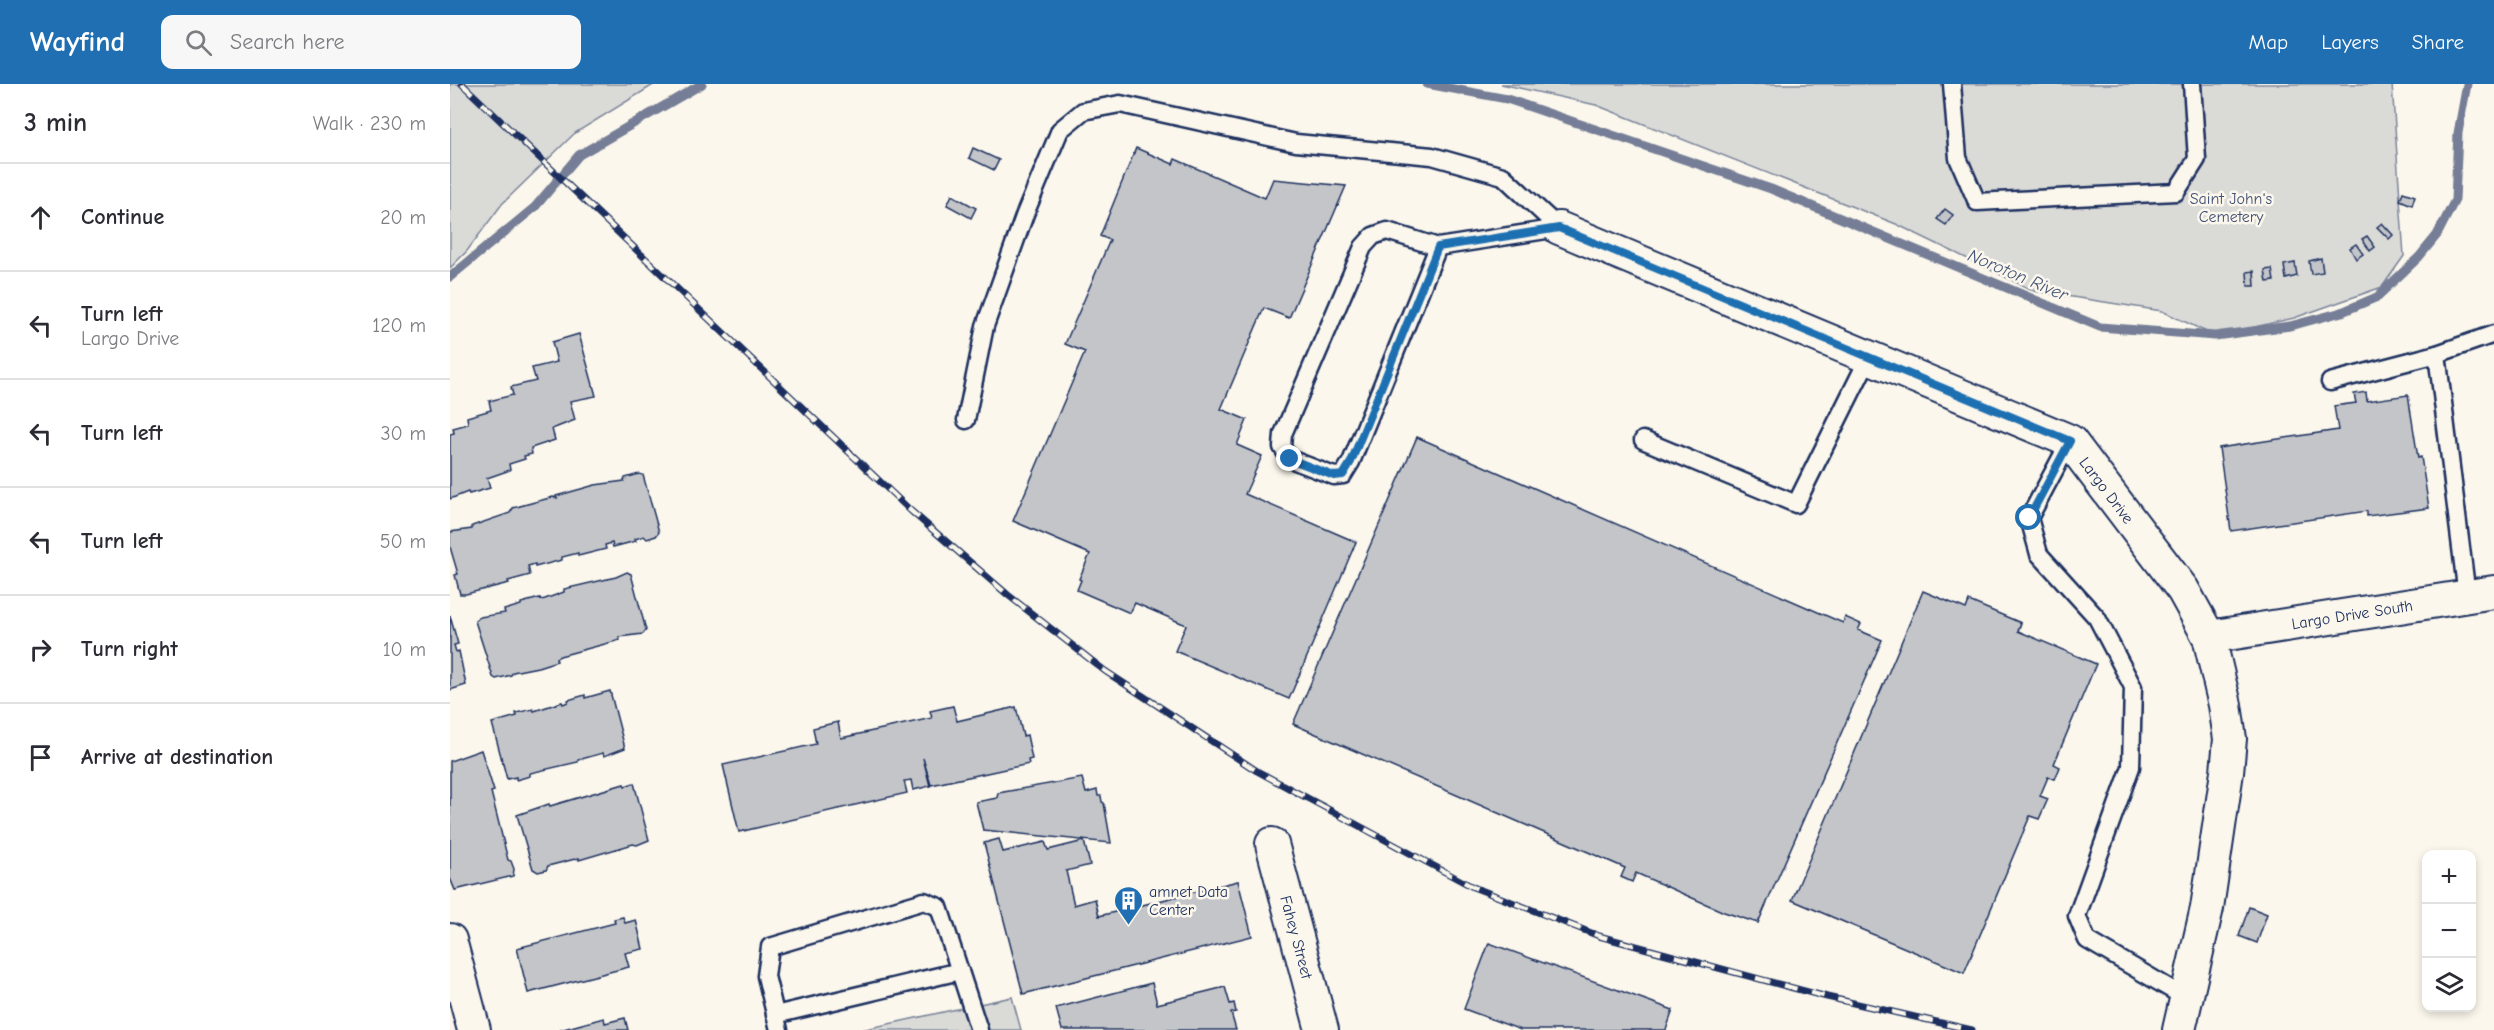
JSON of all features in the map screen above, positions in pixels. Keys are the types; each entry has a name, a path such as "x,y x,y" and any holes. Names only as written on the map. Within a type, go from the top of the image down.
{"street":[{"name":"Largo Drive","path":"1559,228 2070,441 2183,590 2209,637 2225,705 2230,739 2228,772 2207,908 2179,1030"},
{"name":"Largo Drive South","path":"2209,637 2481,594"},
{"name":"Fahey Street","path":"1272,844 1322,1030"},
{"path":"450,940 474,1030"}],"lane":[{"path":"1952,84 1958,158 1977,202 2176,192 2197,159 2192,84"},
{"path":"966,420 985,326 1025,214 1060,130 1083,111 1120,104 1296,143 1432,156 1503,176 1559,228"},
{"path":"1438,247 1351,462 1343,475 1334,476 1290,459 1282,447 1283,434 1363,246 1373,236 1387,231 1438,247 1559,228"},
{"path":"2330,382 2437,354 2494,334"},
{"path":"2437,354 2481,594"},
{"path":"1642,440 1796,504 1869,357"},
{"path":"2070,441 2029,518 2038,554 2097,618 2133,687 2131,767 2077,916 2087,940 2186,998"},
{"path":"960,971 777,1023 766,976 770,947 924,901 939,907 960,971 979,1030"}],"green space":[{"path":"450,84 655,84 575,133 502,204 467,251 450,268"},
{"name":"Saint John's Cemetery","path":"1501,84 2392,84 2404,256 2382,287 2294,318 2215,336 2162,311 2034,291 1896,224 1596,105"},
{"path":"1012,997 1021,1030 861,1030"}],"building":[{"path":"973,148 999,160 994,170 969,158"},
{"path":"1136,148 1173,164 1175,159 1265,198 1273,179 1346,186 1289,318 1264,308 1221,409 1247,420 1237,445 1262,456 1245,494 1356,542 1289,699 1175,651 1186,625 1135,603 1130,613 1077,590 1081,580 1079,579 1090,554 1013,521 1085,352 1065,344 1110,240 1100,236"},
{"path":"2403,192 2415,196 2412,205 2400,200"},
{"path":"952,195 976,208 971,218 947,205"},
{"path":"1945,209 1953,215 1946,225 1937,219"},
{"path":"2382,223 2393,235 2389,239 2377,227"},
{"path":"2367,236 2375,247 2370,251 2362,239"},
{"path":"2356,244 2363,254 2356,259 2350,248"},
{"path":"2321,258 2323,272 2311,274 2309,261"},
{"path":"2295,263 2297,276 2286,279 2284,265"},
{"path":"2272,269 2274,281 2267,282 2265,270"},
{"path":"2254,271 2255,286 2248,286 2247,272"},
{"path":"579,334 596,396 570,401 575,420 552,429 555,440 531,448 532,454 509,464 510,470 487,478 490,488 469,494 468,492 450,499 450,434 454,433 453,428 468,424 467,417 491,410 489,401 513,395 511,387 536,381 532,368 557,362 552,342"},
{"path":"2366,392 2367,401 2408,395 2429,508 2367,516 2367,511 2231,531 2219,448 2338,430 2334,406 2356,403 2354,394"},
{"path":"1417,437 1843,623 1845,617 1861,624 1858,630 1882,640 1758,923 1724,912 1636,873 1632,882 1621,877 1625,868 1293,724"},
{"path":"643,475 659,532 656,536 647,539 644,536 635,539 636,541 613,547 612,543 605,545 606,549 578,556 578,553 562,557 562,560 535,567 535,564 528,566 530,575 508,581 509,583 460,594 455,575 458,574 450,547 450,532 472,529 472,526 510,513 513,508 553,497 557,498 556,496 595,485 624,481 625,478"},
{"path":"627,572 631,574 646,630 643,634 619,637 620,640 560,656 556,658 557,661 513,672 511,675 496,679 493,677 475,621 480,617 505,613 504,610 521,605 521,603 540,598 545,599 564,592 564,589 616,577"},
{"path":"1923,591 1966,609 1969,601 2021,623 2018,631 2096,664 2054,764 2060,767 2055,779 2048,777 2040,796 2048,799 2039,819 2030,816 1964,973 1792,900"},
{"path":"450,616 458,644 454,645 456,652 459,651 466,685 450,690"},
{"path":"610,691 625,748 604,756 603,753 578,760 578,762 530,773 530,776 516,780 516,777 507,779 492,723 517,716 516,713 533,709 534,711 562,702 563,704 568,700 585,695 585,698"},
{"path":"953,706 957,721 1016,707 1023,736 1027,735 1032,759 1028,760 1029,764 931,785 923,758 930,786 913,790 911,780 904,781 907,793 739,832 723,765 816,744 813,728 838,722 841,738 932,718 930,711"},
{"path":"481,750 494,791 491,792 508,860 511,861 514,869 513,876 455,890 450,878 450,761"},
{"path":"1082,778 1086,793 1097,790 1098,796 1101,796 1111,843 983,830 976,802 997,798 998,793"},
{"path":"634,783 649,840 579,860 579,858 548,866 546,870 538,872 533,869 517,815 549,804 550,806"},
{"name":"amnet Data Center","path":"999,839 1003,852 1045,842 1048,850 1084,841 1090,865 1066,871 1074,905 1095,899 1099,916 1238,881 1252,936 1023,994 984,843"},
{"path":"2249,907 2267,914 2257,943 2239,936"},
{"path":"623,917 625,923 636,920 643,949 625,953 629,967 528,993 517,948 615,923 614,919"},
{"path":"1489,943 1673,1010 1666,1030 1521,1030 1464,1009"},
{"path":"1152,983 1157,1004 1225,987 1230,1004 1234,1003 1236,1012 1231,1013 1236,1030 1062,1030 1056,1008"},
{"path":"604,1018 605,1023 625,1018 628,1030 560,1030"}],"waterway":[{"name":"Noroton River","path":"450,277 535,207 579,155 702,84"},
{"name":"Noroton River","path":"1427,84 1507,99 1771,189 2100,327 2215,336 2290,326 2342,312 2377,297 2419,257 2437,235 2455,200 2458,133 2467,84"}],"railway":[{"path":"462,84 911,511 1008,595 1105,671 1257,771 1473,887 1599,936 1827,997 1972,1030"}],"place":[{"name":"amnet Data Center","path":"1128,926"}],"route":[{"path":"1290,459 1334,476 1343,475 1351,462 1438,247 1559,228 2070,441 2029,518"}]}
